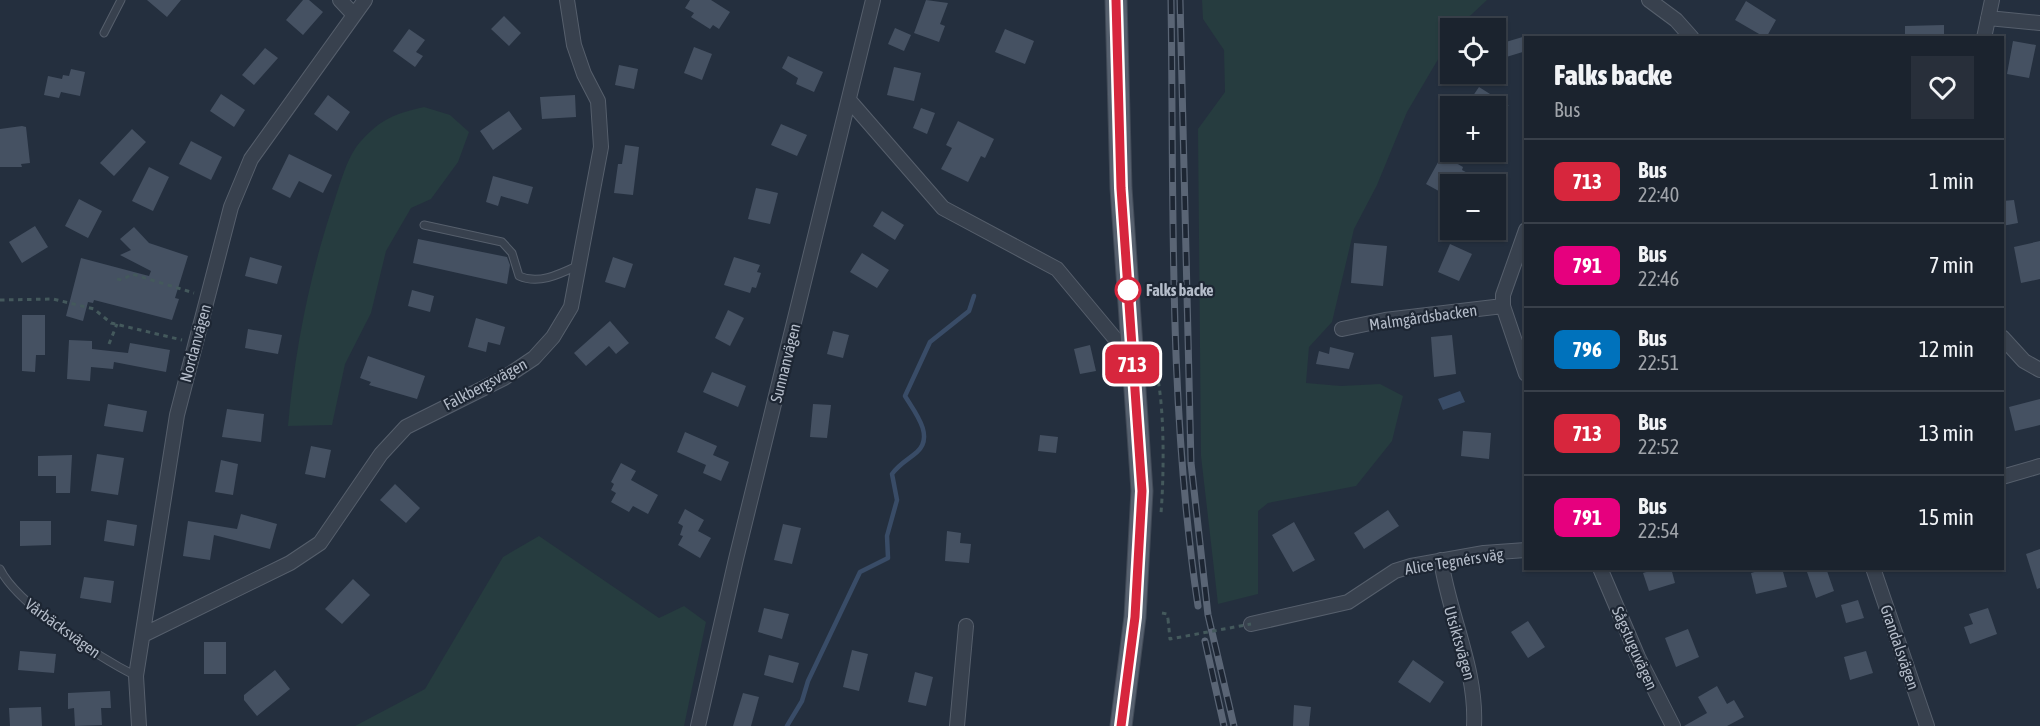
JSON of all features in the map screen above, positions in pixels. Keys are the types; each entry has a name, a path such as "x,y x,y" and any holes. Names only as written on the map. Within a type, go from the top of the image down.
{"main road":[{"path":"1116,0 1121,188 1142,491 1135,617 1121,726"}],"street":[{"path":"340,0 354,15"},
{"name":"Nordanvägen","path":"139,726 136,676 177,415 231,207 247,168 365,0"},
{"name":"Falkbergsvägen","path":"143,635 290,563 320,543 381,454 406,427 504,378 534,358 553,338 571,307 602,147 598,101 584,74 574,45 567,0"},
{"name":"Sunnanvägen","path":"698,726 736,559 873,0"},
{"path":"1649,0 1676,20 1690,36"},
{"path":"1984,36 1992,0"},
{"path":"1988,18 2040,23"},
{"path":"849,100 943,208 1057,269 1132,359"},
{"path":"1524,235 1503,295 1503,306 1524,368"},
{"name":"Malmgårdsbacken","path":"1342,329 1396,319 1503,306"},
{"path":"2004,339 2024,361 2040,370"},
{"path":"2004,476 2040,466"},
{"name":"Alice Tegnérs väg","path":"1251,624 1348,602 1395,571 1440,560 1524,550"},
{"name":"Utsiktsvägen","path":"1440,560 1446,594 1470,674 1474,726"},
{"name":"Sågstuguvägen","path":"1601,570 1638,657 1673,726"},
{"name":"Grandalsvägen","path":"1874,570 1927,726"},
{"path":"957,726 966,626"}],"lane":[{"path":"104,33 121,0"},
{"path":"424,225 502,242 512,253 519,276 527,280 560,274 579,265"},
{"name":"Vårbäcksvägen","path":"0,569 5,580 23,598 118,667 136,676"}],"path":[{"path":"117,279 122,280 132,274 207,297"},
{"path":"0,300 53,299 94,309 111,323 195,342"},
{"path":"109,344 117,324"},
{"path":"1162,613 1167,614 1170,639 1251,624"}],"green space":[{"path":"1202,0 1487,0 1468,18 1440,18 1440,56 1407,112 1377,185 1354,229 1332,322 1309,347 1306,383 1341,386 1380,384 1403,396 1392,441 1356,486 1268,503 1258,511 1258,594 1218,604 1201,456 1198,129 1225,92 1224,50 1203,19"},
{"path":"424,107 450,115 469,132 458,162 431,199 411,208 386,251 371,313 345,364 332,425 288,426 299,339 311,283 342,176 356,147 369,133 397,115"},
{"path":"539,536 659,618 684,606 706,622 684,726 355,726 425,689 503,557"}],"water":[{"path":"1460,391 1465,402 1443,410 1438,399"}],"building":[{"path":"147,0 181,0 167,17"},
{"path":"303,0 309,0 323,12 303,35 286,20"},
{"path":"690,0 711,0 730,12 719,29 713,25 710,29 691,17 694,13 685,8"},
{"path":"926,0 948,3 940,24 945,26 939,42 914,33"},
{"path":"1746,1 1776,20 1767,36 1763,36 1735,20"},
{"path":"504,16 521,33 509,46 491,29"},
{"path":"1944,25 1944,36 1905,36 1905,26"},
{"path":"895,28 911,35 904,51 888,44"},
{"path":"409,29 425,40 416,52 423,56 415,67 393,51"},
{"path":"1005,29 1034,41 1025,64 995,52"},
{"path":"1524,37 1524,52 1506,57 1506,42"},
{"path":"2013,41 2036,45 2029,78 2007,74"},
{"path":"694,47 712,54 702,80 684,73"},
{"path":"265,48 278,58 254,85 242,75"},
{"path":"788,56 823,72 814,92 796,84 798,78 782,68"},
{"path":"619,65 638,69 634,89 615,85"},
{"path":"894,67 921,73 914,101 887,95"},
{"path":"71,69 85,72 80,96 61,92 59,98 44,95 48,76 62,79 63,75 69,76"},
{"path":"1479,87 1493,96 1473,96"},
{"path":"221,94 245,110 234,127 210,111"},
{"path":"328,95 350,112 337,131 314,114"},
{"path":"575,95 576,117 542,119 540,97"},
{"path":"921,108 935,113 927,134 913,128"},
{"path":"509,111 522,129 493,150 480,131"},
{"path":"958,121 994,139 985,158 981,156 968,182 941,169 952,148 946,145"},
{"path":"781,124 807,135 797,156 771,145"},
{"path":"26,127 30,163 21,164 22,167 0,167 0,129"},
{"path":"132,129 146,142 114,176 100,163"},
{"path":"191,141 222,157 211,180 179,164"},
{"path":"625,145 639,147 633,195 614,193 618,164 622,164"},
{"path":"289,154 332,175 323,193 299,181 290,198 272,189"},
{"path":"1440,159 1440,162 1454,162 1469,174 1440,174 1440,192 1426,184"},
{"path":"149,167 169,177 153,211 132,201"},
{"path":"493,176 533,187 528,204 501,196 498,206 486,202"},
{"path":"756,188 778,193 770,224 748,219"},
{"path":"79,199 102,211 88,238 65,226"},
{"path":"2014,200 2018,223 2004,226 2004,201"},
{"path":"882,211 904,225 895,240 873,226"},
{"path":"35,226 48,247 22,263 9,242"},
{"path":"134,227 149,243 188,256 175,298 179,299 172,320 94,300 93,303 88,302 83,321 66,316 81,258 149,276 151,271 120,255 131,250 120,239"},
{"path":"418,239 507,257 510,265 507,284 413,263"},
{"path":"2040,241 2040,279 2021,283 2014,247"},
{"path":"1354,243 1387,246 1383,286 1351,283"},
{"path":"1450,244 1472,254 1459,281 1438,272"},
{"path":"862,253 889,270 877,288 850,272"},
{"path":"250,257 282,266 277,284 245,276"},
{"path":"613,257 633,264 625,288 605,282"},
{"path":"734,257 760,265 757,272 761,273 756,288 752,287 750,293 724,285"},
{"path":"412,290 434,296 430,312 408,306"},
{"path":"728,310 744,318 730,346 715,338"},
{"path":"22,315 45,315 45,355 36,355 35,372 22,371"},
{"path":"476,318 505,327 500,345 488,342 486,352 468,347"},
{"path":"610,321 629,343 616,354 609,346 586,366 574,353"},
{"path":"248,329 282,335 278,354 245,348"},
{"path":"833,331 849,335 843,358 827,354"},
{"path":"1452,335 1456,374 1434,377 1431,337"},
{"path":"69,340 92,341 92,349 128,353 130,343 170,350 166,372 114,362 113,369 91,367 90,381 67,379"},
{"path":"1090,345 1096,371 1080,374 1074,349"},
{"path":"1330,347 1354,353 1349,369 1316,364 1319,351 1329,354"},
{"path":"368,356 425,376 417,399 369,385 371,382 360,378"},
{"path":"712,372 746,386 738,407 703,392"},
{"path":"2040,399 2040,425 2015,431 2009,407"},
{"path":"108,404 147,411 143,432 104,426"},
{"path":"813,404 831,405 827,438 810,437"},
{"path":"227,409 264,414 261,442 222,437"},
{"path":"1463,431 1491,433 1489,459 1461,456"},
{"path":"685,432 717,446 713,455 729,462 721,481 703,473 706,465 677,452"},
{"path":"1040,435 1058,437 1056,453 1038,451"},
{"path":"311,446 331,450 325,478 305,474"},
{"path":"97,454 124,458 118,495 91,491"},
{"path":"72,455 70,493 56,493 56,476 38,476 38,456"},
{"path":"221,460 238,464 233,495 215,492"},
{"path":"621,463 636,471 631,480 658,495 648,514 633,506 629,512 611,502 616,493 611,490 614,484 611,482"},
{"path":"395,484 420,508 406,523 380,500"},
{"path":"685,509 704,520 698,531 711,538 700,558 678,545 683,536 680,535 683,526 678,523"},
{"path":"1388,510 1399,526 1364,549 1354,533"},
{"path":"241,514 277,524 270,549 214,535 210,560 183,556 188,521 237,529"},
{"path":"107,520 137,525 134,546 104,541"},
{"path":"20,521 51,521 51,545 20,546"},
{"path":"1294,522 1315,560 1293,572 1272,535"},
{"path":"783,524 801,528 792,564 774,560"},
{"path":"947,531 961,533 960,543 971,544 969,563 945,561"},
{"path":"2040,549 2040,588 2037,589 2026,554"},
{"path":"1653,570 1672,570 1675,583 1649,591 1643,573"},
{"path":"1762,570 1783,570 1787,587 1756,594 1751,573"},
{"path":"1827,570 1834,591 1816,598 1807,572"},
{"path":"84,577 114,581 111,603 80,598"},
{"path":"353,579 370,595 342,624 325,609"},
{"path":"1858,600 1864,618 1846,623 1841,605"},
{"path":"764,608 789,614 782,639 758,632"},
{"path":"1988,608 1997,634 1970,644 1964,627 1973,624 1969,614"},
{"path":"1528,621 1545,647 1528,658 1511,632"},
{"path":"1688,629 1699,657 1676,667 1665,638"},
{"path":"204,642 226,642 226,674 204,674"},
{"path":"852,650 868,654 859,691 843,687"},
{"path":"20,651 56,654 54,673 18,670"},
{"path":"1866,651 1873,673 1850,680 1844,657"},
{"path":"769,655 799,663 793,683 764,675"},
{"path":"1413,660 1444,682 1430,703 1398,682"},
{"path":"275,670 290,689 257,716 244,700 244,695"},
{"path":"915,672 933,677 926,706 908,702"},
{"path":"1717,686 1727,704 1734,700 1744,717 1727,726 1684,726 1707,713 1698,697"},
{"path":"110,691 111,708 101,708 102,725 75,726 74,708 68,709 68,693"},
{"path":"743,693 759,697 751,726 733,726"},
{"path":"1294,705 1311,707 1309,726 1293,726"},
{"path":"41,707 42,726 10,726 9,708"}],"waterway":[{"path":"787,726 802,701 808,681 860,572 888,558 887,536 897,500 892,474 917,452 924,439 921,424 905,396 930,342 969,311 974,296"}],"railway":[{"path":"1171,0 1177,380 1188,531 1198,606"},
{"path":"1180,0 1191,463 1208,615 1234,726"},
{"path":"1205,641 1224,726"}],"bus line":[{"name":"713","path":"1116,0 1121,188 1132,359 1142,464 1135,617 1121,726"}],"place":[{"name":"Falks backe","path":"1128,290"}]}
